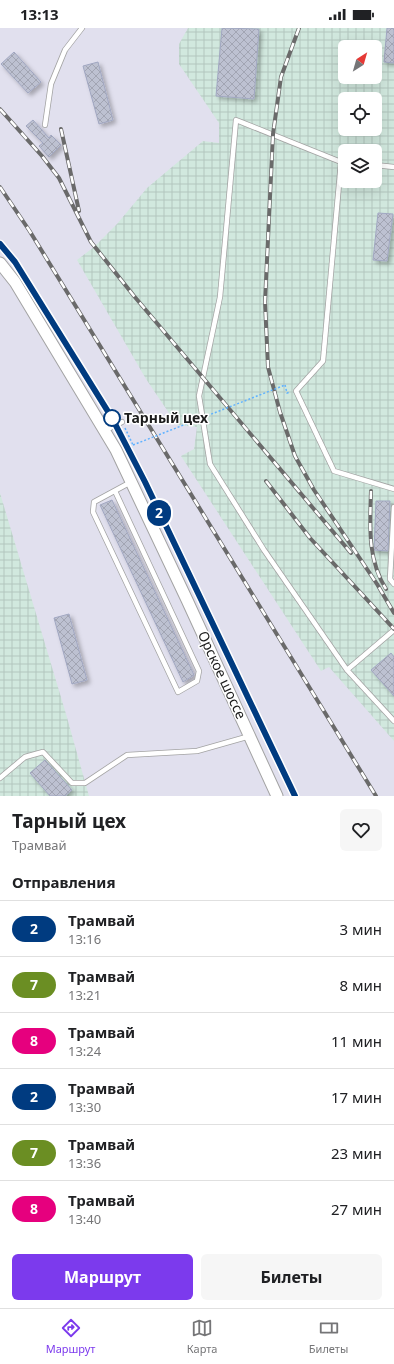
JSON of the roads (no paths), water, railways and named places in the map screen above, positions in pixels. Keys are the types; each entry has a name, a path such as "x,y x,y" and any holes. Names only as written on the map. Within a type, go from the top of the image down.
{"street":[{"name":"Орское шоссе","path":"0,263 15,282 116,450 277,796"}],"lane":[{"path":"45,125 54,77 65,50 82,28"},
{"path":"338,160 236,120 220,296 199,396 210,464 264,550 347,670 394,721"},
{"path":"382,166 394,167"},
{"path":"340,188 323,361 296,391 334,471 394,489"},
{"path":"104,431 122,422"},
{"path":"114,491 199,671 197,681 178,692 92,512 94,502 114,491 131,482"},
{"path":"394,507 390,579 394,584"},
{"path":"347,670 394,630"},
{"path":"0,778 25,757 43,752 72,783 85,783 127,755 197,751 250,736"}],"tram line":[{"path":"0,244 15,262 112,418 145,482 295,796"},
{"name":"2","path":"0,244 15,262 112,418 145,482 295,796"}],"railway":[{"path":"299,28 281,77 273,134 265,302 268,367 280,412 295,456 314,490 377,584 394,613"},
{"path":"0,109 42,156 59,178 91,242 134,296 351,553"},
{"path":"61,129 79,211"},
{"path":"0,187 29,230 376,796"},
{"path":"266,481 310,538 394,629"},
{"path":"371,491 371,542 376,566 386,589"}],"place":[{"name":"Тарный цех","path":"112,418"}]}
